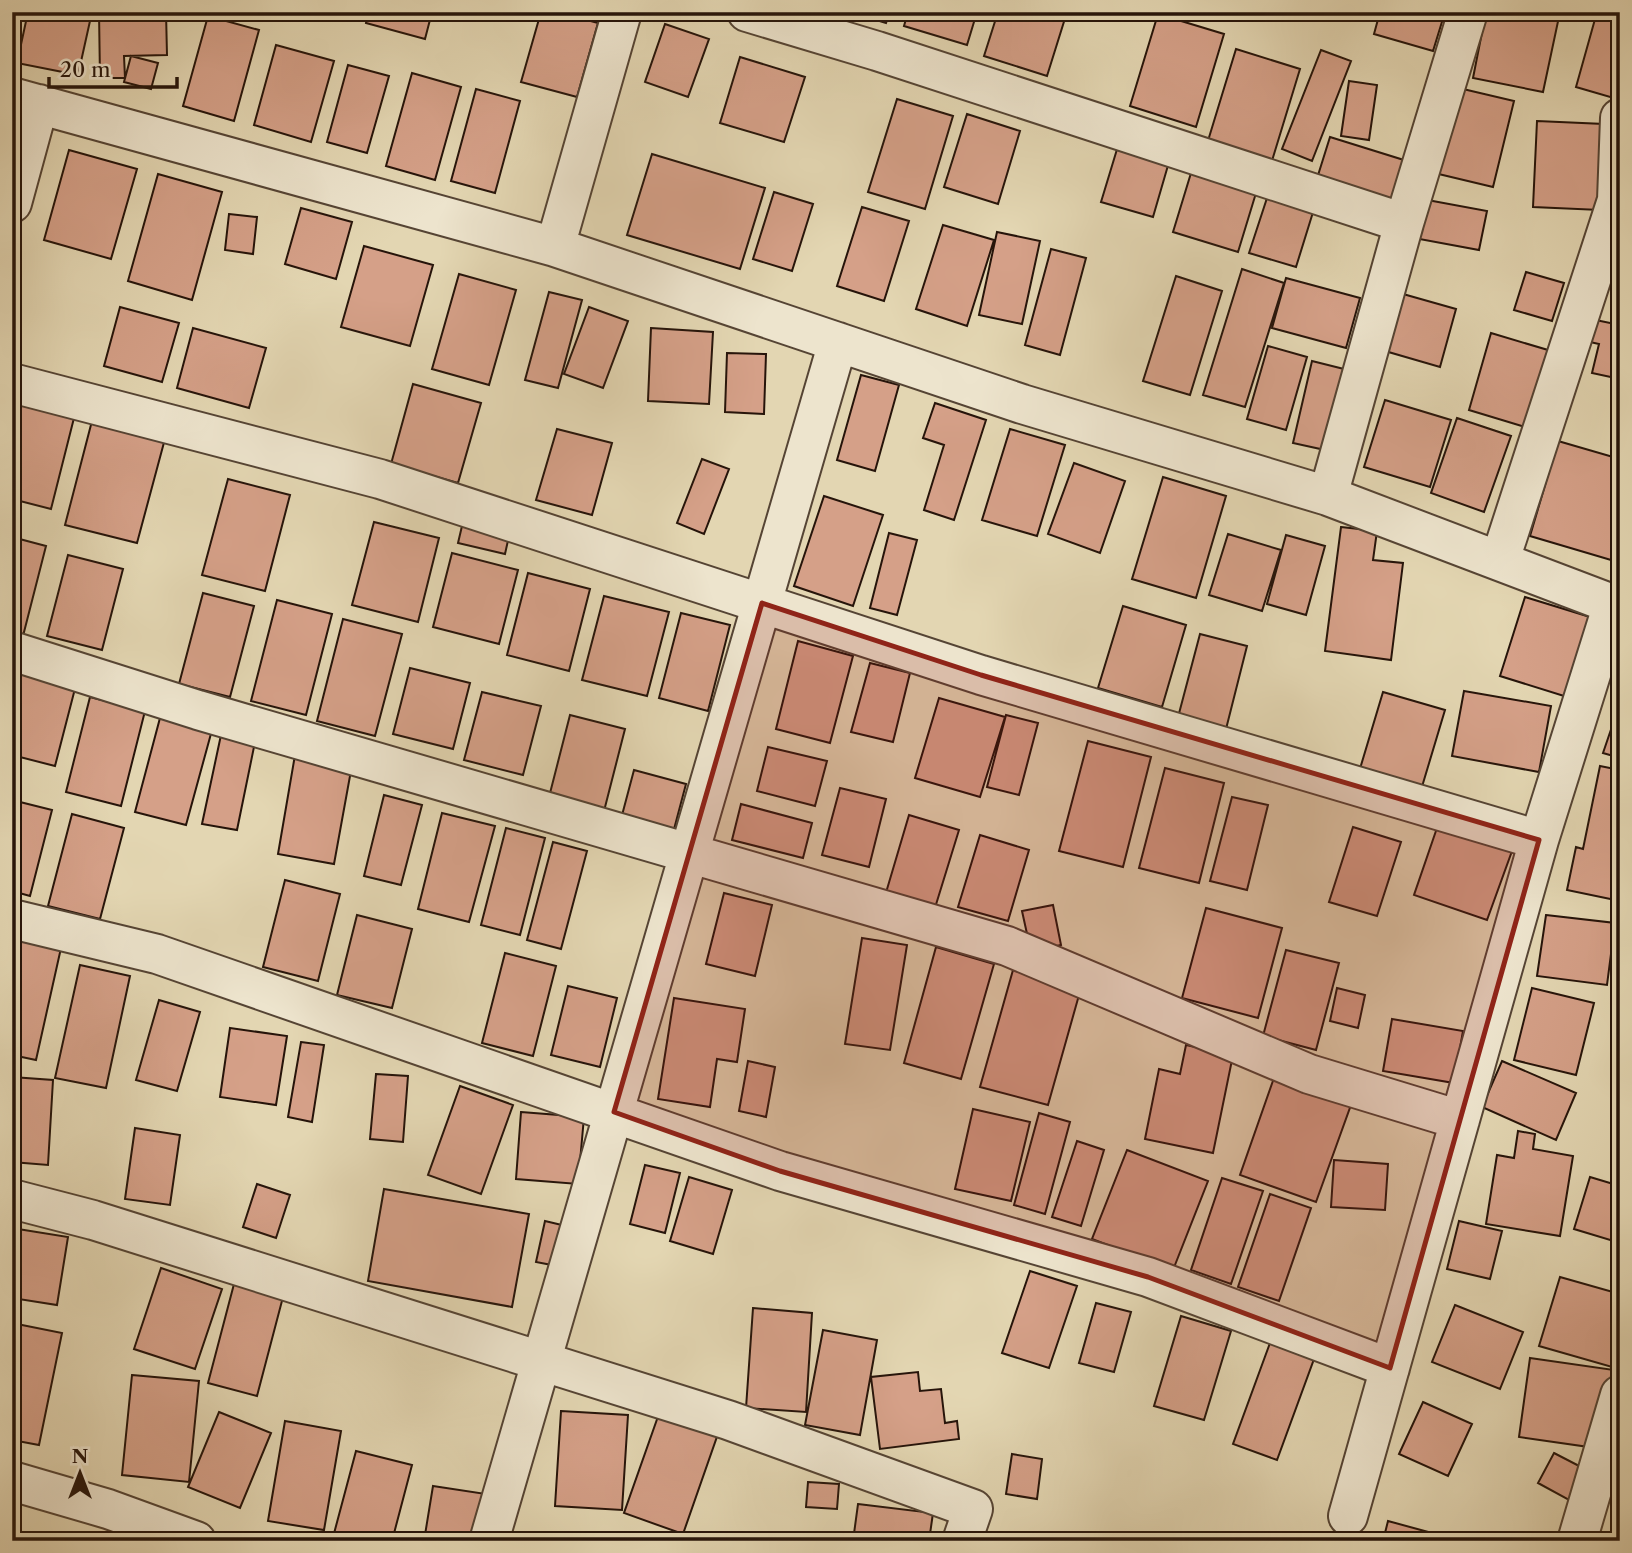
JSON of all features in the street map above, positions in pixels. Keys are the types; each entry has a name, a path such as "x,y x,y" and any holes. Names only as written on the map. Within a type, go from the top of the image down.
{"street":[{"path":"555,247 622,12"},
{"path":"747,12 877,51 1404,223"},
{"path":"1328,496 1404,223 1468,12"},
{"path":"12,203 26,101 555,247 1021,404 1328,496 1616,605 1539,839 1348,1516"},
{"path":"1500,560 1617,200 1620,118"},
{"path":"489,1541 838,342"},
{"path":"12,383 380,479 981,675 1539,839"},
{"path":"12,651 198,710 1007,946 1309,1074 1460,1120"},
{"path":"12,919 157,954 780,1171 1148,1277 1390,1368"},
{"path":"12,1199 93,1220 728,1420 973,1509 962,1541"},
{"path":"1580,1540 1620,1395"},
{"path":"12,1481 108,1509 197,1541"}],"highlighted area":[{"path":"762,603 981,675 1539,840 1390,1368 1148,1277 780,1171 614,1112"}],"building":[{"path":"28,12 92,12 78,75 17,63"},
{"path":"99,12 166,12 167,55 124,56 125,78 100,78"},
{"path":"332,12 352,12 351,18"},
{"path":"368,12 432,12 425,39 366,23"},
{"path":"541,12 558,12 598,23 577,97 521,82"},
{"path":"850,12 890,12 886,23"},
{"path":"908,12 977,12 967,45 904,26"},
{"path":"998,12 1067,12 1047,76 984,56"},
{"path":"1380,12 1445,12 1433,51 1374,34"},
{"path":"1486,12 1560,12 1543,92 1473,78"},
{"path":"1597,12 1620,12 1617,99 1576,87"},
{"path":"1158,14 1224,34 1196,127 1130,106"},
{"path":"208,16 259,30 234,121 183,106"},
{"path":"665,24 709,39 688,97 645,82"},
{"path":"276,45 334,61 311,142 254,125"},
{"path":"1236,49 1300,69 1271,164 1207,144"},
{"path":"1321,50 1351,61 1312,161 1282,149"},
{"path":"131,56 158,63 151,89 124,82"},
{"path":"740,57 805,77 784,142 720,123"},
{"path":"348,65 389,76 367,153 327,142"},
{"path":"412,73 461,87 435,180 386,166"},
{"path":"1349,81 1377,85 1369,140 1341,136"},
{"path":"476,89 520,101 495,193 451,181"},
{"path":"1463,89 1514,101 1493,187 1426,171 1438,120 1454,124"},
{"path":"897,99 953,116 925,209 868,192"},
{"path":"967,114 1020,131 998,204 944,187"},
{"path":"1537,121 1604,124 1600,210 1533,207"},
{"path":"1330,137 1407,161 1391,211 1314,188"},
{"path":"1118,146 1169,162 1153,217 1101,202"},
{"path":"69,150 137,169 111,259 44,240"},
{"path":"652,154 765,188 740,269 627,235"},
{"path":"1191,173 1256,193 1238,252 1173,232"},
{"path":"158,174 222,192 192,300 128,281"},
{"path":"774,192 813,204 792,271 753,259"},
{"path":"1268,195 1314,209 1296,267 1249,253"},
{"path":"1422,199 1487,211 1479,250 1414,238"},
{"path":"862,207 909,221 884,301 837,286"},
{"path":"301,208 352,222 336,279 285,264"},
{"path":"229,214 257,217 253,254 225,250"},
{"path":"943,225 994,240 967,326 916,309"},
{"path":"997,232 1040,241 1022,324 979,315"},
{"path":"364,246 433,265 410,346 341,327"},
{"path":"1051,249 1086,258 1060,355 1025,345"},
{"path":"1242,269 1284,283 1245,407 1203,395"},
{"path":"1620,271 1620,295 1613,293"},
{"path":"1526,272 1564,283 1552,321 1514,310"},
{"path":"459,274 516,290 489,385 432,369"},
{"path":"1176,276 1222,291 1190,395 1143,381"},
{"path":"1286,278 1360,298 1346,348 1272,328"},
{"path":"549,292 582,300 558,388 525,380"},
{"path":"1403,294 1456,309 1440,367 1385,351"},
{"path":"120,307 179,323 162,382 104,366"},
{"path":"589,307 628,321 603,388 564,374"},
{"path":"1586,318 1620,325 1620,379 1592,373 1599,344 1581,340"},
{"path":"193,328 266,348 249,408 177,388"},
{"path":"651,328 713,332 709,404 648,401"},
{"path":"1491,333 1548,350 1525,427 1469,410"},
{"path":"1268,346 1307,357 1286,430 1247,419"},
{"path":"727,353 766,354 764,414 725,412"},
{"path":"1312,361 1344,369 1325,450 1293,443"},
{"path":"861,375 899,385 875,471 837,460"},
{"path":"413,384 481,403 458,483 391,464"},
{"path":"12,398 75,414 51,509 12,499"},
{"path":"1385,400 1451,420 1430,487 1364,467"},
{"path":"935,403 986,420 954,520 924,510 944,445 923,438"},
{"path":"93,417 166,435 137,543 65,525"},
{"path":"1457,418 1511,436 1484,512 1431,493"},
{"path":"557,429 612,443 592,515 536,500"},
{"path":"1010,429 1065,445 1037,536 982,520"},
{"path":"1558,441 1620,459 1620,532 1611,560 1530,536"},
{"path":"702,459 729,469 704,534 677,523"},
{"path":"1074,463 1125,481 1100,553 1048,534"},
{"path":"1163,477 1226,496 1196,598 1132,579"},
{"path":"228,479 290,495 265,591 202,575"},
{"path":"824,496 883,515 853,606 794,586"},
{"path":"374,522 439,538 418,622 352,605"},
{"path":"462,526 509,536 505,554 458,543"},
{"path":"1341,527 1377,531 1373,560 1403,563 1391,660 1325,651"},
{"path":"889,533 917,540 897,615 870,608"},
{"path":"1228,534 1281,550 1262,611 1209,595"},
{"path":"1286,535 1325,546 1306,615 1267,604"},
{"path":"12,537 46,546 23,636 12,633"},
{"path":"452,553 518,570 499,644 433,627"},
{"path":"68,555 123,569 102,650 47,636"},
{"path":"528,573 590,589 569,671 507,655"},
{"path":"203,593 254,606 230,697 179,684"},
{"path":"604,596 669,612 647,696 582,680"},
{"path":"1525,597 1590,617 1564,696 1500,676"},
{"path":"277,600 332,614 306,715 251,701"},
{"path":"1123,606 1186,625 1162,707 1098,688"},
{"path":"681,613 730,625 708,711 659,698"},
{"path":"343,619 402,634 375,736 317,721"},
{"path":"1200,634 1247,646 1225,733 1177,721"},
{"path":"798,641 853,656 830,743 776,729"},
{"path":"17,661 78,677 55,766 12,755 12,680"},
{"path":"870,663 910,673 893,742 851,732"},
{"path":"410,668 470,683 453,749 393,734"},
{"path":"1464,691 1551,706 1539,772 1452,756"},
{"path":"482,692 541,706 523,775 464,760"},
{"path":"1383,692 1445,710 1421,790 1359,772"},
{"path":"90,697 145,711 121,806 66,792"},
{"path":"939,698 1005,717 980,797 915,778"},
{"path":"1620,703 1620,758 1603,753"},
{"path":"570,715 625,729 603,815 548,801"},
{"path":"1006,715 1038,723 1019,795 987,787"},
{"path":"160,718 212,730 186,825 135,812"},
{"path":"221,735 255,742 237,830 202,824"},
{"path":"1088,741 1151,757 1123,867 1059,851"},
{"path":"768,747 827,761 815,806 757,791"},
{"path":"295,755 352,765 334,864 278,854"},
{"path":"1600,766 1620,770 1620,901 1567,890 1576,847 1583,849"},
{"path":"1165,768 1224,783 1199,883 1139,868"},
{"path":"634,770 686,784 673,833 621,819"},
{"path":"840,788 886,799 869,867 822,855"},
{"path":"384,795 422,805 401,885 364,876"},
{"path":"1232,797 1268,805 1247,890 1210,881"},
{"path":"12,800 52,810 30,896 12,891"},
{"path":"741,804 812,823 803,858 732,840"},
{"path":"442,813 495,826 469,922 418,909"},
{"path":"72,814 124,828 100,919 48,906"},
{"path":"909,815 959,830 934,911 885,896"},
{"path":"1438,825 1512,851 1487,920 1414,895"},
{"path":"1353,827 1401,842 1377,916 1329,902"},
{"path":"506,828 545,838 520,935 481,925"},
{"path":"980,835 1029,850 1008,921 958,907"},
{"path":"553,842 587,851 561,949 527,940"},
{"path":"285,880 340,894 318,981 263,967"},
{"path":"724,893 772,905 755,976 706,964"},
{"path":"1053,905 1061,945 1031,952 1022,911"},
{"path":"1206,908 1282,928 1258,1018 1182,998"},
{"path":"357,915 412,929 392,1008 337,995"},
{"path":"1546,915 1615,923 1607,985 1537,976"},
{"path":"12,938 61,948 36,1060 12,1055"},
{"path":"862,938 907,945 890,1050 845,1044"},
{"path":"936,947 994,964 961,1079 904,1063"},
{"path":"1286,950 1339,963 1316,1050 1263,1036"},
{"path":"505,953 556,966 533,1056 482,1043"},
{"path":"80,965 130,976 106,1088 55,1078"},
{"path":"1013,970 1081,988 1048,1105 980,1087"},
{"path":"568,986 617,998 600,1067 551,1055"},
{"path":"1337,988 1365,995 1358,1028 1330,1021"},
{"path":"1532,988 1594,1003 1576,1075 1514,1060"},
{"path":"674,998 745,1009 737,1062 717,1059 710,1107 658,1099"},
{"path":"159,1000 200,1012 177,1091 136,1080"},
{"path":"1392,1019 1463,1031 1454,1083 1383,1071"},
{"path":"230,1028 287,1036 276,1105 220,1097"},
{"path":"301,1042 324,1045 312,1122 288,1117"},
{"path":"1186,1045 1233,1055 1213,1153 1145,1139 1159,1069 1180,1074"},
{"path":"748,1061 775,1067 766,1117 739,1111"},
{"path":"1502,1061 1576,1093 1556,1140 1482,1107"},
{"path":"376,1074 408,1076 403,1142 370,1139"},
{"path":"1275,1075 1352,1102 1316,1202 1240,1175"},
{"path":"12,1077 53,1080 48,1165 12,1162"},
{"path":"460,1086 513,1105 481,1194 428,1175"},
{"path":"973,1109 1030,1122 1011,1201 955,1189"},
{"path":"521,1112 584,1117 578,1184 516,1179"},
{"path":"1039,1113 1070,1122 1045,1214 1014,1205"},
{"path":"135,1128 180,1135 170,1205 125,1199"},
{"path":"1518,1131 1535,1134 1533,1149 1573,1156 1560,1236 1486,1224 1497,1155 1514,1158"},
{"path":"1077,1141 1104,1150 1081,1226 1052,1217"},
{"path":"1127,1150 1208,1181 1173,1270 1092,1239"},
{"path":"1334,1160 1388,1164 1385,1210 1331,1207"},
{"path":"645,1165 680,1173 665,1233 630,1224"},
{"path":"689,1177 732,1190 713,1254 670,1241"},
{"path":"1590,1177 1620,1186 1620,1243 1574,1229"},
{"path":"1222,1178 1263,1191 1231,1284 1191,1270"},
{"path":"257,1184 290,1195 276,1238 243,1227"},
{"path":"384,1189 529,1214 512,1307 368,1281"},
{"path":"1270,1194 1311,1208 1279,1301 1238,1287"},
{"path":"545,1221 566,1226 557,1266 536,1262"},
{"path":"1459,1221 1502,1231 1490,1279 1447,1269"},
{"path":"18,1229 68,1237 57,1305 12,1298 12,1267"},
{"path":"161,1268 222,1289 195,1369 134,1349"},
{"path":"1030,1271 1077,1286 1049,1368 1002,1353"},
{"path":"1560,1277 1620,1294 1619,1369 1539,1346"},
{"path":"234,1284 283,1297 257,1396 208,1383"},
{"path":"1096,1303 1131,1312 1114,1372 1079,1363"},
{"path":"1455,1305 1523,1332 1500,1389 1432,1362"},
{"path":"753,1308 812,1313 806,1412 746,1408"},
{"path":"1181,1316 1231,1331 1204,1420 1154,1406"},
{"path":"12,1323 62,1333 39,1445 12,1440"},
{"path":"823,1330 877,1340 860,1435 805,1425"},
{"path":"1270,1343 1314,1359 1277,1460 1233,1444"},
{"path":"1530,1358 1614,1370 1603,1449 1519,1437"},
{"path":"918,1372 920,1391 941,1389 945,1423 957,1421 959,1439 880,1449 871,1377"},
{"path":"132,1375 199,1381 189,1482 122,1475"},
{"path":"1423,1402 1472,1424 1448,1476 1399,1454"},
{"path":"661,1408 720,1428 683,1534 624,1513"},
{"path":"561,1411 628,1415 622,1510 555,1506"},
{"path":"219,1412 271,1433 240,1508 188,1487"},
{"path":"285,1421 341,1431 324,1530 268,1521"},
{"path":"356,1451 412,1465 392,1541 332,1541"},
{"path":"1554,1453 1585,1469 1569,1500 1538,1483"},
{"path":"1012,1454 1042,1459 1037,1499 1006,1494"},
{"path":"808,1482 839,1484 837,1509 806,1507"},
{"path":"433,1486 486,1494 479,1541 424,1541"},
{"path":"858,1504 933,1513 929,1541 853,1541"},
{"path":"1388,1521 1432,1533 1430,1541 1383,1541"}]}
